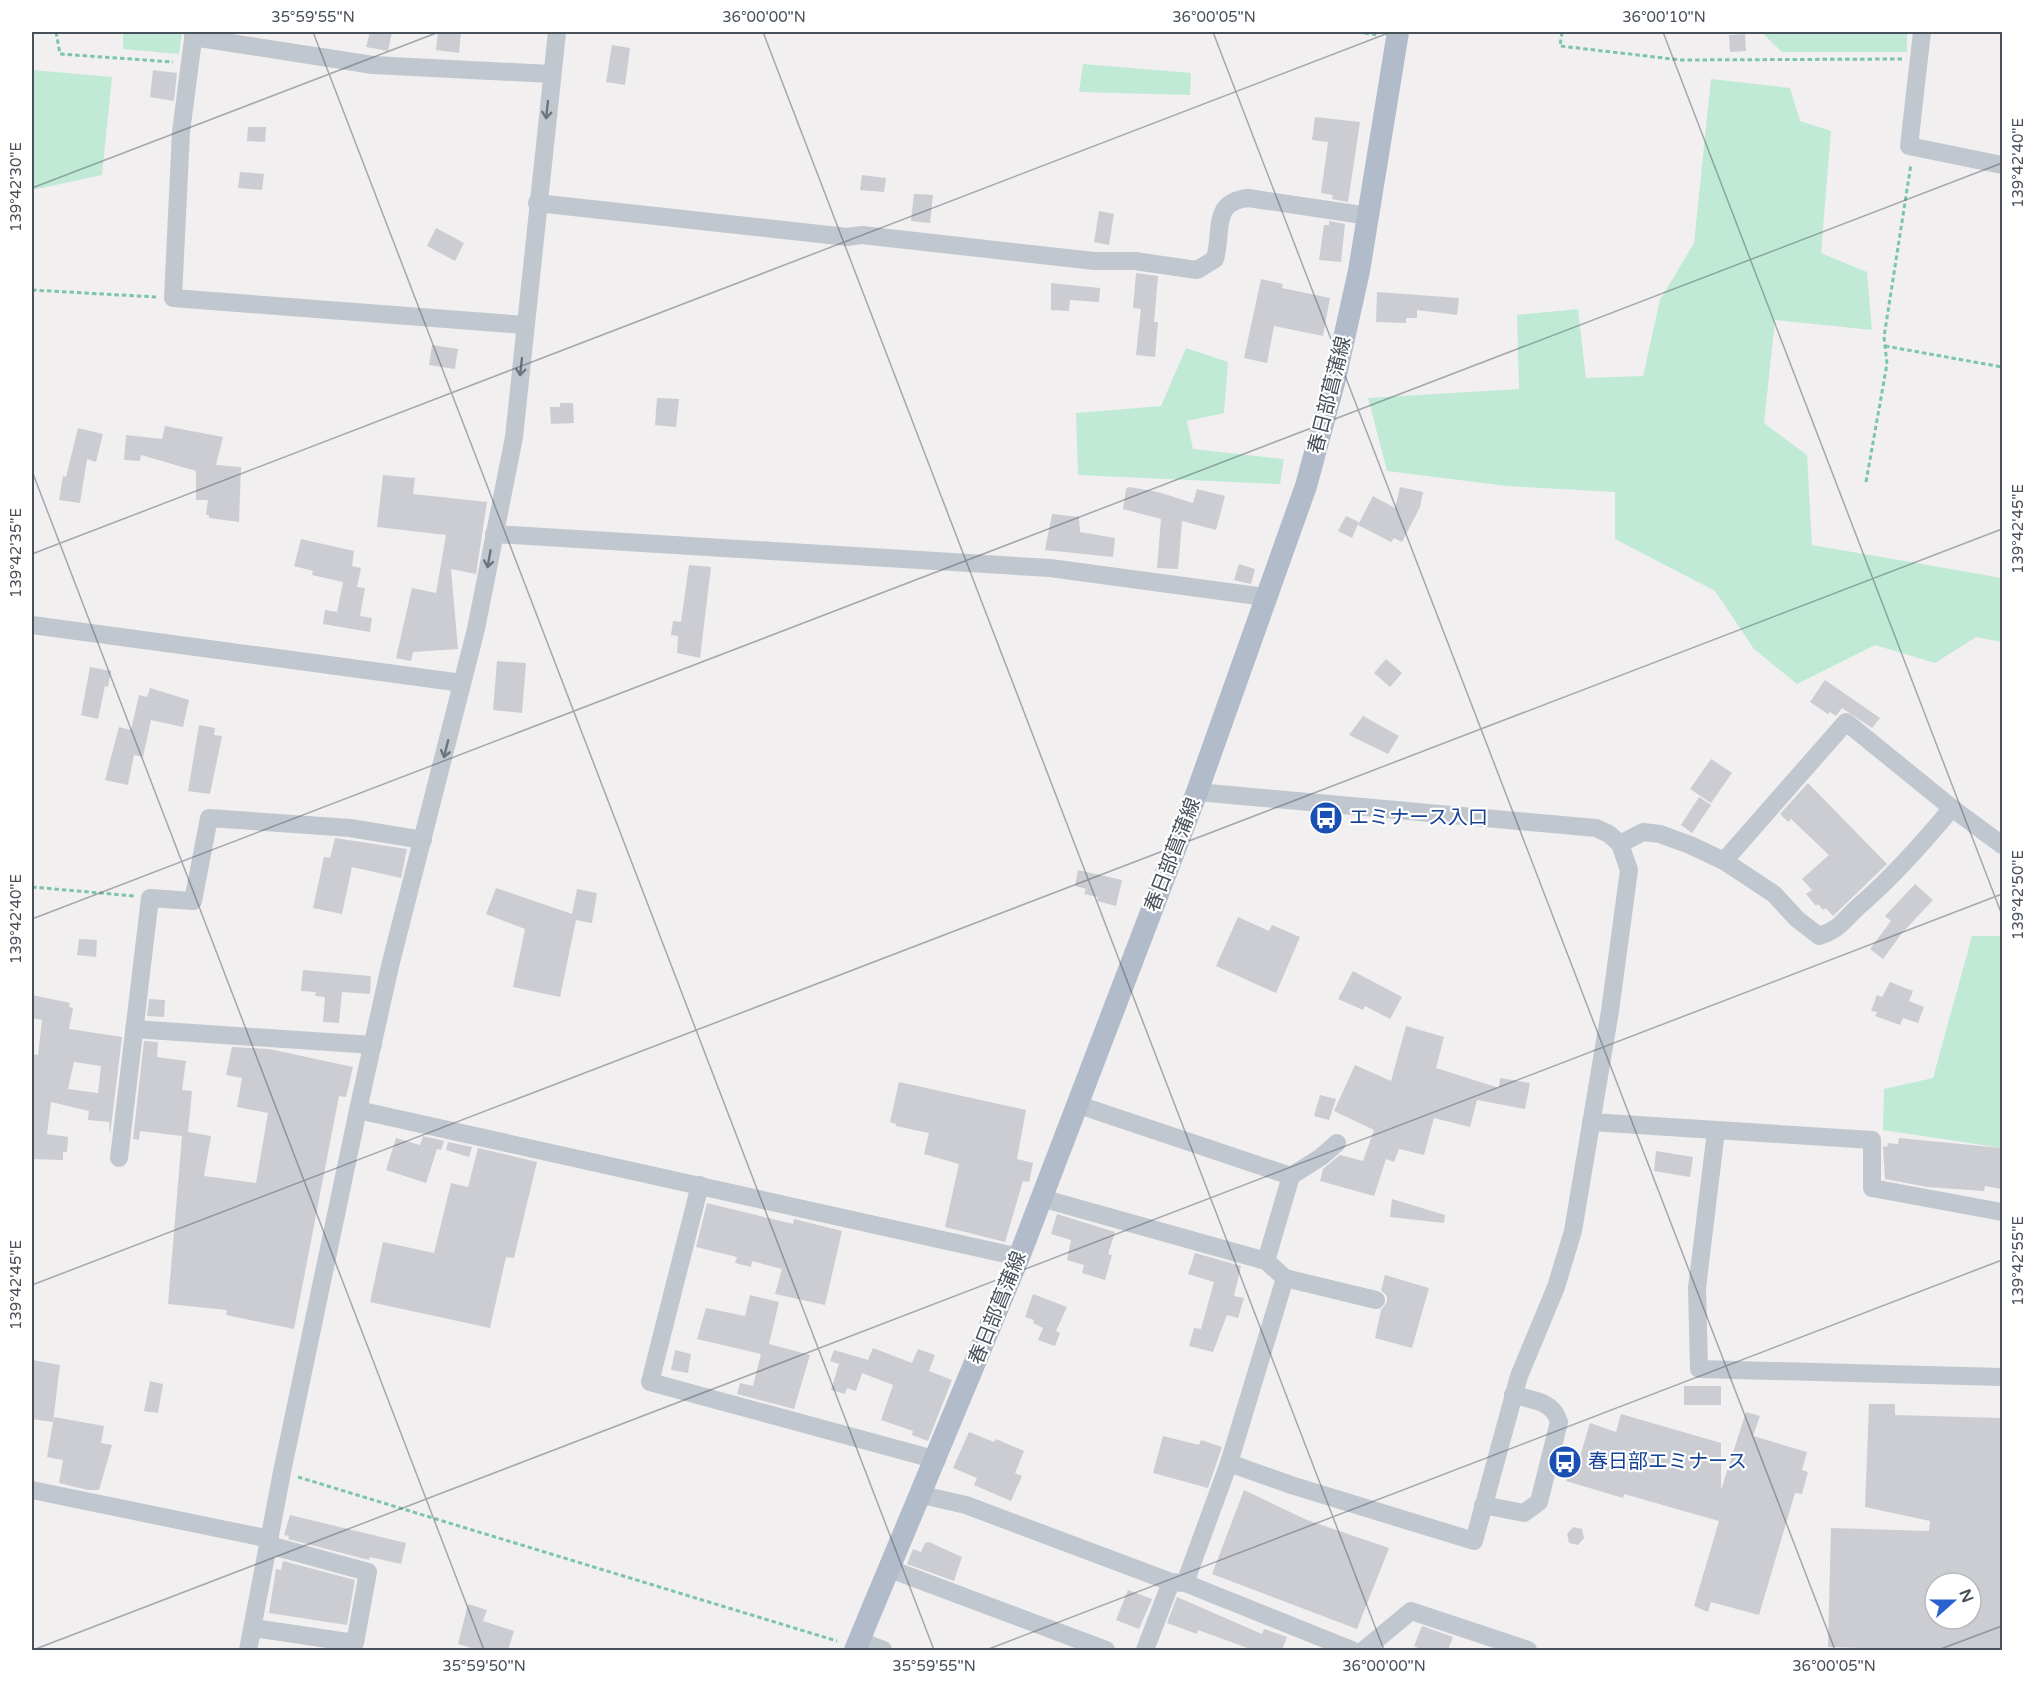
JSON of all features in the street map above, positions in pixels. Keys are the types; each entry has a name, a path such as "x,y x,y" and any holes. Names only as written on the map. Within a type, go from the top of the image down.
{"main road":[{"name":"春日部菖蒲線","path":"858,1646 937,1460 1041,1198 1197,792 1306,486 1335,379 1369,216 1398,32"}],"street":[{"path":"248,1650 282,1472 358,1110 476,629 514,437 556,32"},
{"path":"1922,32 1909,146 2002,165"},
{"path":"525,325 173,298 178,166 194,34 373,65 551,74"},
{"path":"537,203 847,237 862,235 1094,261 1136,261 1197,270 1215,258 1222,210 1228,203 1238,199 1248,198 1369,216"},
{"path":"494,534 1050,568 1265,597"},
{"path":"32,625 462,683"},
{"path":"1724,861 1846,722 1952,808 2002,845"},
{"path":"1197,792 1596,828 1609,834 1620,844 1629,870 1591,1122 1566,1258 1513,1395 1474,1541 1291,1485 1229,1463"},
{"path":"1620,844 1643,832 1660,834 1724,861 1774,894 1797,919 1819,936 1838,930 1857,908 1881,888 1952,808"},
{"path":"119,1158 150,898 193,902 209,818 350,828 423,840"},
{"path":"134,1029 373,1045"},
{"path":"1076,1104 1291,1176"},
{"path":"358,1110 1018,1257"},
{"path":"1591,1122 1872,1140 1872,1188 2002,1212"},
{"path":"1716,1131 1697,1288 1699,1370 2002,1377"},
{"path":"1266,1261 1291,1176 1321,1157 1337,1143"},
{"path":"700,1185 650,1382 937,1460"},
{"path":"1041,1198 1266,1261 1285,1278 1376,1300"},
{"path":"1145,1650 1178,1582 1229,1463 1285,1278"},
{"path":"1483,1505 1524,1513 1539,1502 1559,1422 1556,1411 1550,1405 1513,1395"},
{"path":"32,1490 270,1542 368,1572 355,1643 253,1628"},
{"path":"922,1495 966,1505 1178,1582 1352,1650"},
{"path":"890,1569 1106,1650"},
{"path":"1364,1650 1411,1611 1528,1650"},
{"path":"858,1646 883,1650"}],"path":[{"path":"56,32 60,54 190,63"},
{"path":"1562,32 1560,46 1681,60 1919,58"},
{"path":"1866,482 1887,364 1884,337 1914,146"},
{"path":"32,290 173,298"},
{"path":"1885,346 2002,367"},
{"path":"32,887 150,898"},
{"path":"282,1472 831,1641 858,1646"}],"green space":[{"path":"123,32 182,32 179,54 123,49"},
{"path":"1761,32 1907,32 1907,52 1782,52"},
{"path":"1083,64 1191,73 1190,95 1079,92"},
{"path":"32,70 112,77 102,175 32,190"},
{"path":"1711,79 1790,88 1800,121 1831,131 1821,253 1867,272 1872,330 1775,320 1764,423 1807,455 1812,545 2002,578 2002,642 1976,637 1935,663 1875,645 1797,684 1754,649 1715,591 1615,539 1615,492 1507,486 1387,471 1368,398 1519,389 1517,315 1578,309 1586,378 1643,376 1660,300 1694,243"},
{"path":"1186,348 1228,362 1224,413 1187,421 1193,449 1284,459 1280,484 1078,475 1076,413 1161,406"},
{"path":"1972,936 2002,936 2002,1148 1883,1130 1884,1089 1933,1078"}],"building":[{"path":"370,32 392,32 388,51 366,47"},
{"path":"438,32 461,32 459,53 436,50"},
{"path":"1745,34 1746,51 1730,52 1729,35"},
{"path":"612,45 630,48 625,85 606,82"},
{"path":"153,70 177,73 174,101 150,97"},
{"path":"1315,117 1360,122 1348,202 1332,199 1333,195 1321,193 1328,142 1312,140"},
{"path":"248,127 266,127 265,142 247,141"},
{"path":"240,172 264,174 262,190 238,188"},
{"path":"862,175 886,178 884,192 860,190"},
{"path":"914,194 933,195 930,223 911,221"},
{"path":"1099,211 1114,214 1109,245 1094,242"},
{"path":"1329,221 1345,224 1341,262 1319,260 1324,225 1329,225"},
{"path":"436,228 464,243 455,261 427,246"},
{"path":"1136,273 1158,276 1154,322 1158,322 1155,357 1136,355 1141,309 1133,308"},
{"path":"1261,279 1283,284 1282,288 1330,298 1323,336 1274,326 1267,363 1244,358"},
{"path":"1051,283 1100,288 1099,302 1070,300 1069,311 1051,310"},
{"path":"1377,292 1459,298 1457,315 1417,310 1417,318 1406,318 1406,323 1376,322"},
{"path":"432,345 458,349 455,369 429,365"},
{"path":"657,398 679,399 676,427 655,425"},
{"path":"560,403 573,403 574,423 551,424 550,407 560,407"},
{"path":"165,426 223,437 216,465 241,467 239,522 209,518 209,515 206,515 208,500 196,500 196,471 141,455 140,461 124,460 126,435 162,439"},
{"path":"78,428 103,434 96,462 87,459 80,503 59,500 63,476 66,477"},
{"path":"383,475 415,478 413,494 487,502 476,574 451,569 458,649 413,652 411,661 396,658 412,588 436,593 446,535 377,527"},
{"path":"1129,487 1158,492 1193,503 1197,489 1225,496 1216,530 1182,521 1178,569 1157,568 1161,519 1123,509 1126,489"},
{"path":"1400,487 1423,492 1420,507 1402,542 1394,538 1391,542 1358,525 1373,496 1395,508"},
{"path":"1052,514 1079,517 1080,532 1115,538 1113,557 1045,550"},
{"path":"1346,516 1359,522 1352,538 1338,531"},
{"path":"301,539 354,551 352,566 361,568 357,587 365,588 360,616 372,618 370,632 323,624 325,610 337,612 343,582 312,575 313,571 294,566"},
{"path":"1239,564 1255,569 1251,584 1234,580"},
{"path":"689,565 711,567 700,658 677,653 678,636 671,635 673,621 681,622"},
{"path":"1386,659 1402,673 1390,687 1374,673"},
{"path":"497,661 526,663 522,713 493,710"},
{"path":"90,667 111,671 108,687 105,686 98,719 81,715"},
{"path":"1825,680 1880,718 1872,728 1842,708 1836,716 1830,712 1828,714 1810,702"},
{"path":"150,688 189,700 183,727 151,720 143,757 134,755 128,785 105,780 119,727 131,730 139,695 147,697"},
{"path":"1363,716 1399,736 1388,754 1349,735"},
{"path":"199,725 215,728 214,735 222,736 210,794 188,791"},
{"path":"1711,759 1732,773 1711,803 1690,789"},
{"path":"1808,783 1887,864 1833,916 1826,908 1823,910 1818,904 1816,906 1806,894 1812,890 1802,879 1829,855 1791,819 1788,822 1780,814"},
{"path":"1699,797 1711,805 1692,833 1681,825"},
{"path":"335,838 407,849 401,878 352,867 342,914 313,908 324,857 330,858"},
{"path":"1078,870 1122,880 1116,906 1097,901 1098,897 1084,894 1086,889 1075,886"},
{"path":"1915,884 1933,900 1902,933 1883,959 1870,949 1891,921 1885,916"},
{"path":"496,888 572,914 577,889 597,893 592,923 576,920 560,997 513,987 525,929 486,914"},
{"path":"1238,917 1269,931 1272,925 1300,937 1276,993 1216,966"},
{"path":"79,939 97,940 96,957 77,955"},
{"path":"303,970 371,976 370,994 342,992 339,1023 323,1022 325,997 315,996 316,992 301,991"},
{"path":"1353,971 1402,997 1390,1019 1365,1006 1363,1010 1338,999"},
{"path":"1890,982 1913,991 1909,1001 1924,1007 1918,1023 1903,1018 1900,1025 1875,1016 1877,1012 1871,1011 1877,995 1882,997"},
{"path":"32,995 70,1003 69,1007 73,1008 69,1029 122,1037 110,1135 109,1122 88,1120 89,1111 51,1102 47,1134 68,1137 67,1152 63,1152 63,1160 32,1159 32,1065 34,1054 38,1055 42,1020 32,1018","holes":["74,1062 101,1066 98,1093 68,1089"]},
{"path":"149,999 165,1000 164,1017 147,1016"},
{"path":"1406,1026 1444,1037 1436,1068 1499,1088 1500,1078 1530,1083 1525,1109 1477,1100 1470,1127 1434,1118 1424,1155 1399,1149 1394,1162 1386,1159 1374,1196 1320,1181 1323,1169 1340,1155 1363,1161 1374,1130 1334,1111 1355,1065 1391,1081"},
{"path":"144,1041 158,1042 157,1057 186,1061 182,1090 192,1091 188,1132 211,1136 204,1176 256,1183 268,1113 237,1107 242,1078 226,1075 232,1047 269,1049 353,1067 346,1097 339,1096 294,1329 226,1315 227,1310 168,1304 182,1136 140,1131 139,1140 133,1139"},
{"path":"899,1082 1026,1110 1017,1159 1033,1163 1029,1182 1023,1181 1005,1242 945,1227 959,1164 924,1154 929,1133 896,1126 890,1122"},
{"path":"1320,1095 1336,1099 1329,1120 1314,1116"},
{"path":"423,1136 444,1141 441,1150 437,1149 426,1183 386,1170 396,1138 420,1145"},
{"path":"1899,1138 2002,1148 2002,1189 1985,1186 1984,1191 1927,1187 1885,1179 1883,1146 1887,1147 1888,1143 1898,1144"},
{"path":"448,1142 472,1147 469,1157 446,1150"},
{"path":"478,1148 537,1162 514,1258 506,1257 490,1328 370,1302 383,1242 434,1253 451,1183 468,1187"},
{"path":"1656,1151 1693,1157 1690,1177 1654,1171"},
{"path":"1392,1199 1445,1215 1444,1223 1390,1217"},
{"path":"707,1203 793,1224 794,1219 842,1231 825,1305 775,1294 782,1269 752,1261 751,1267 735,1263 737,1257 696,1247"},
{"path":"1057,1214 1115,1232 1108,1254 1112,1255 1105,1280 1082,1273 1084,1265 1067,1260 1071,1240 1051,1234"},
{"path":"1195,1253 1241,1266 1234,1296 1244,1298 1239,1315 1238,1318 1227,1315 1213,1352 1189,1346 1194,1328 1201,1329 1214,1282 1188,1274"},
{"path":"1385,1275 1429,1288 1412,1348 1375,1338 1381,1310 1387,1302 1387,1296 1381,1290"},
{"path":"1033,1294 1067,1307 1056,1331 1060,1333 1055,1346 1038,1340 1043,1328 1033,1323 1034,1320 1025,1317"},
{"path":"750,1295 779,1302 769,1344 810,1355 794,1409 737,1394 740,1383 753,1386 761,1354 697,1339 706,1308 745,1316"},
{"path":"873,1348 912,1363 918,1349 935,1355 929,1371 952,1380 928,1441 912,1435 913,1431 881,1420 893,1385 862,1373 856,1391 847,1388 845,1394 831,1390 839,1364 830,1361 834,1350 868,1360"},
{"path":"675,1350 691,1354 688,1373 671,1370"},
{"path":"32,1360 60,1365 53,1422 32,1419"},
{"path":"150,1381 163,1384 158,1413 144,1411"},
{"path":"1684,1386 1721,1386 1721,1405 1684,1405"},
{"path":"1869,1404 1895,1404 1895,1415 2002,1418 2002,1650 1861,1650 1861,1648 1828,1647 1831,1528 1929,1531 1930,1521 1865,1507"},
{"path":"1746,1412 1760,1416 1753,1436 1807,1452 1802,1470 1808,1472 1802,1494 1795,1493 1759,1615 1711,1602 1708,1612 1694,1606 1719,1521 1624,1494 1623,1498 1566,1481 1567,1478 1558,1474 1559,1468 1578,1463 1590,1423 1616,1432 1621,1414 1721,1443 1721,1490"},
{"path":"54,1417 104,1426 101,1443 112,1445 99,1490 88,1490 59,1483 63,1460 47,1457"},
{"path":"969,1432 994,1442 996,1439 1024,1451 1015,1473 1022,1476 1011,1501 974,1485 977,1478 953,1468"},
{"path":"1163,1436 1199,1445 1201,1440 1222,1447 1208,1488 1153,1473"},
{"path":"1244,1490 1307,1520 1389,1548 1357,1629 1212,1574"},
{"path":"290,1515 406,1543 401,1564 370,1557 369,1560 288,1539 289,1536 284,1535"},
{"path":"1573,1527 1582,1529 1584,1538 1578,1545 1569,1543 1567,1534"},
{"path":"929,1542 962,1557 954,1581 907,1564 913,1549 921,1552 925,1543"},
{"path":"283,1561 355,1580 347,1625 269,1613 276,1569 281,1570"},
{"path":"1128,1590 1152,1599 1139,1629 1116,1620"},
{"path":"1177,1597 1262,1634 1264,1629 1287,1637 1282,1650 1253,1650 1198,1630 1197,1634 1167,1623"},
{"path":"468,1604 487,1610 483,1621 514,1631 508,1650 479,1650 458,1644"},
{"path":"1422,1626 1453,1637 1448,1650 1416,1650 1417,1647 1414,1646"}],"place":[{"name":"エミナース入口","path":"1326,818"},
{"name":"春日部エミナース","path":"1565,1462"}]}
